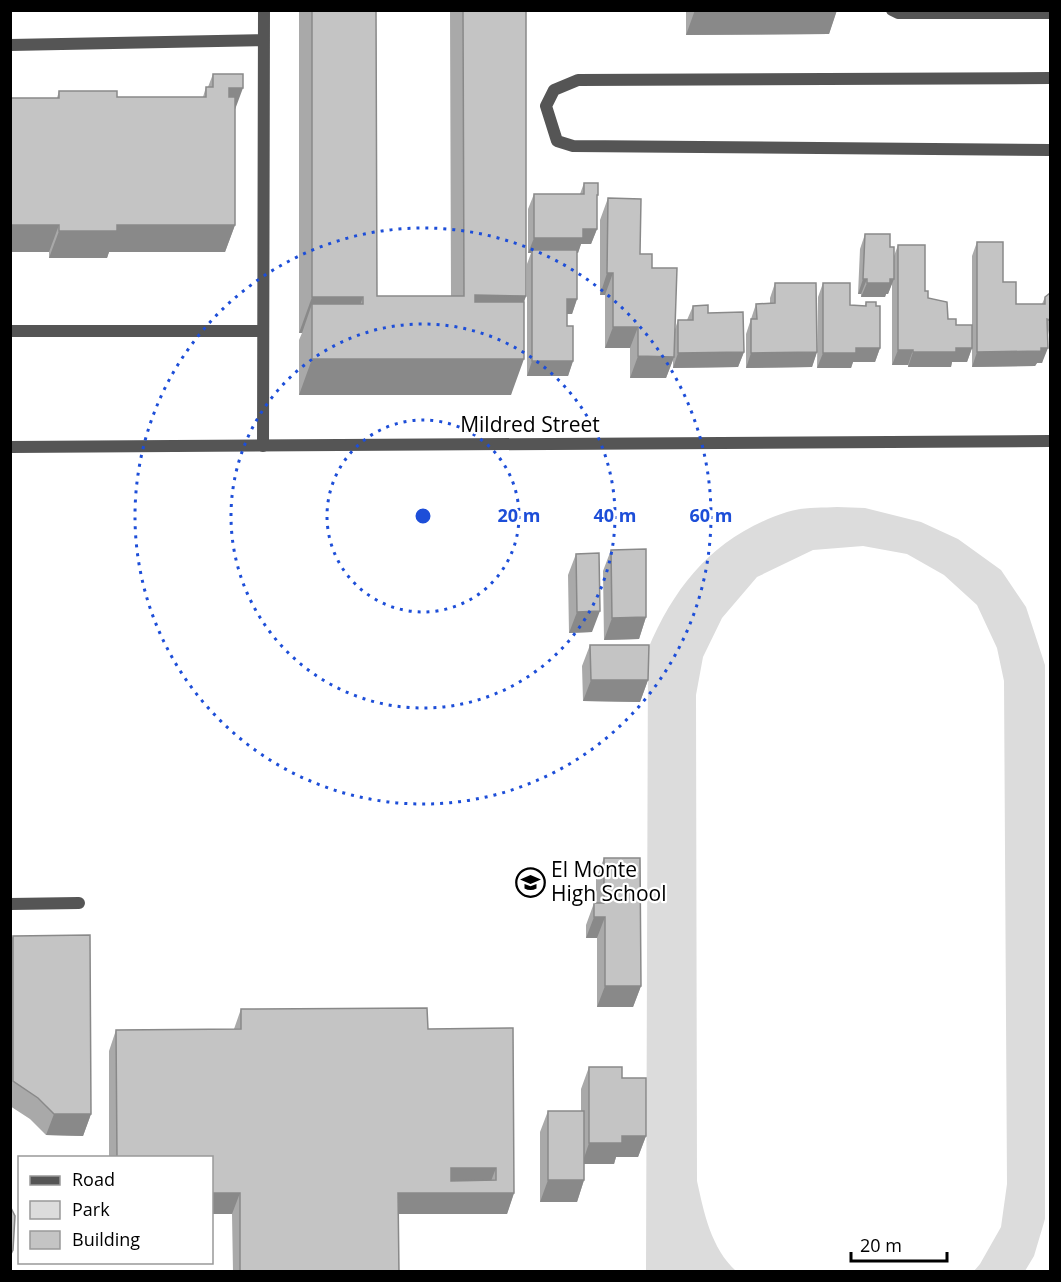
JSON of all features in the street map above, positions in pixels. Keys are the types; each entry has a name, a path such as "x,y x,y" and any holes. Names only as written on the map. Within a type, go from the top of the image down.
{"street":[{"path":"263,446 264,10"},
{"path":"892,10 898,14 1050,13"},
{"path":"10,45 264,40"},
{"path":"1050,78 578,80 554,90 546,106 557,141 573,146 1050,150"},
{"path":"10,331 263,331"},
{"name":"Mildred Street","path":"10,447 1050,441"},
{"path":"10,904 79,903"}],"green space":[{"path":"805,508 865,508 921,522 958,539 1001,570 1026,607 1045,665 1045,1219 1034,1256 1025,1271 974,1271 1001,1227 1007,1184 1004,681 997,648 977,605 944,575 907,554 863,546 813,550 757,577 722,618 703,657 696,695 697,1181 715,1241 727,1262 736,1271 646,1272 648,649 659,625 686,583 701,564 719,548 739,534 787,512"}],"building":[{"path":"312,10 376,10 377,296 464,296 463,10 526,10 526,296 475,295 475,302 524,302 524,359 312,359 312,304 363,304 363,297 312,297"},
{"path":"213,74 243,74 243,88 229,88 229,97 235,97 235,225 117,225 117,231 59,231 59,225 10,225 10,98 59,98 59,91 117,91 117,97 206,97 206,87 213,87"},
{"path":"584,183 598,183 597,229 583,229 583,238 534,238 534,194 584,194"},
{"path":"608,198 641,199 640,254 652,254 652,268 677,268 674,357 638,356 638,327 613,327 613,273 607,273"},
{"path":"865,234 890,234 890,247 894,247 894,279 890,279 890,283 867,283 867,279 863,279"},
{"path":"977,242 1003,242 1003,282 1016,282 1016,304 1045,304 1045,297 1050,293 1050,320 1047,319 1048,348 1041,348 1041,351 977,352"},
{"path":"898,245 925,245 925,291 928,291 928,298 947,302 948,319 956,319 956,325 972,325 972,348 956,348 956,352 898,350"},
{"path":"532,250 577,250 577,299 567,299 567,326 573,326 573,361 532,361"},
{"path":"775,283 816,283 817,352 751,353 751,319 757,319 756,304 775,303"},
{"path":"823,283 850,283 850,305 866,306 866,302 876,302 876,306 880,306 880,348 856,348 856,353 823,353"},
{"path":"708,305 708,313 743,312 744,352 678,353 678,320 693,320 693,306"},
{"path":"646,549 646,617 612,618 611,550"},
{"path":"599,553 600,611 577,612 576,554"},
{"path":"590,645 649,645 648,680 591,680"},
{"path":"604,858 640,858 641,986 605,986 605,917 594,917 594,903 604,903"},
{"path":"90,935 91,1114 54,1114 38,1098 13,1081 13,936"},
{"path":"427,1008 428,1029 513,1028 514,1193 398,1193 399,1272 240,1272 240,1193 213,1193 213,1156 117,1156 116,1030 241,1029 241,1009","holes":["451,1168 496,1168 496,1180 451,1181"]},
{"path":"589,1067 622,1067 622,1078 646,1078 646,1136 622,1136 622,1143 589,1143"},
{"path":"548,1111 584,1111 584,1180 548,1180"},
{"path":"10,1206 15,1216 13,1250 10,1256"}],"place":[{"name":"El Monte High School","path":"530,882"}]}
